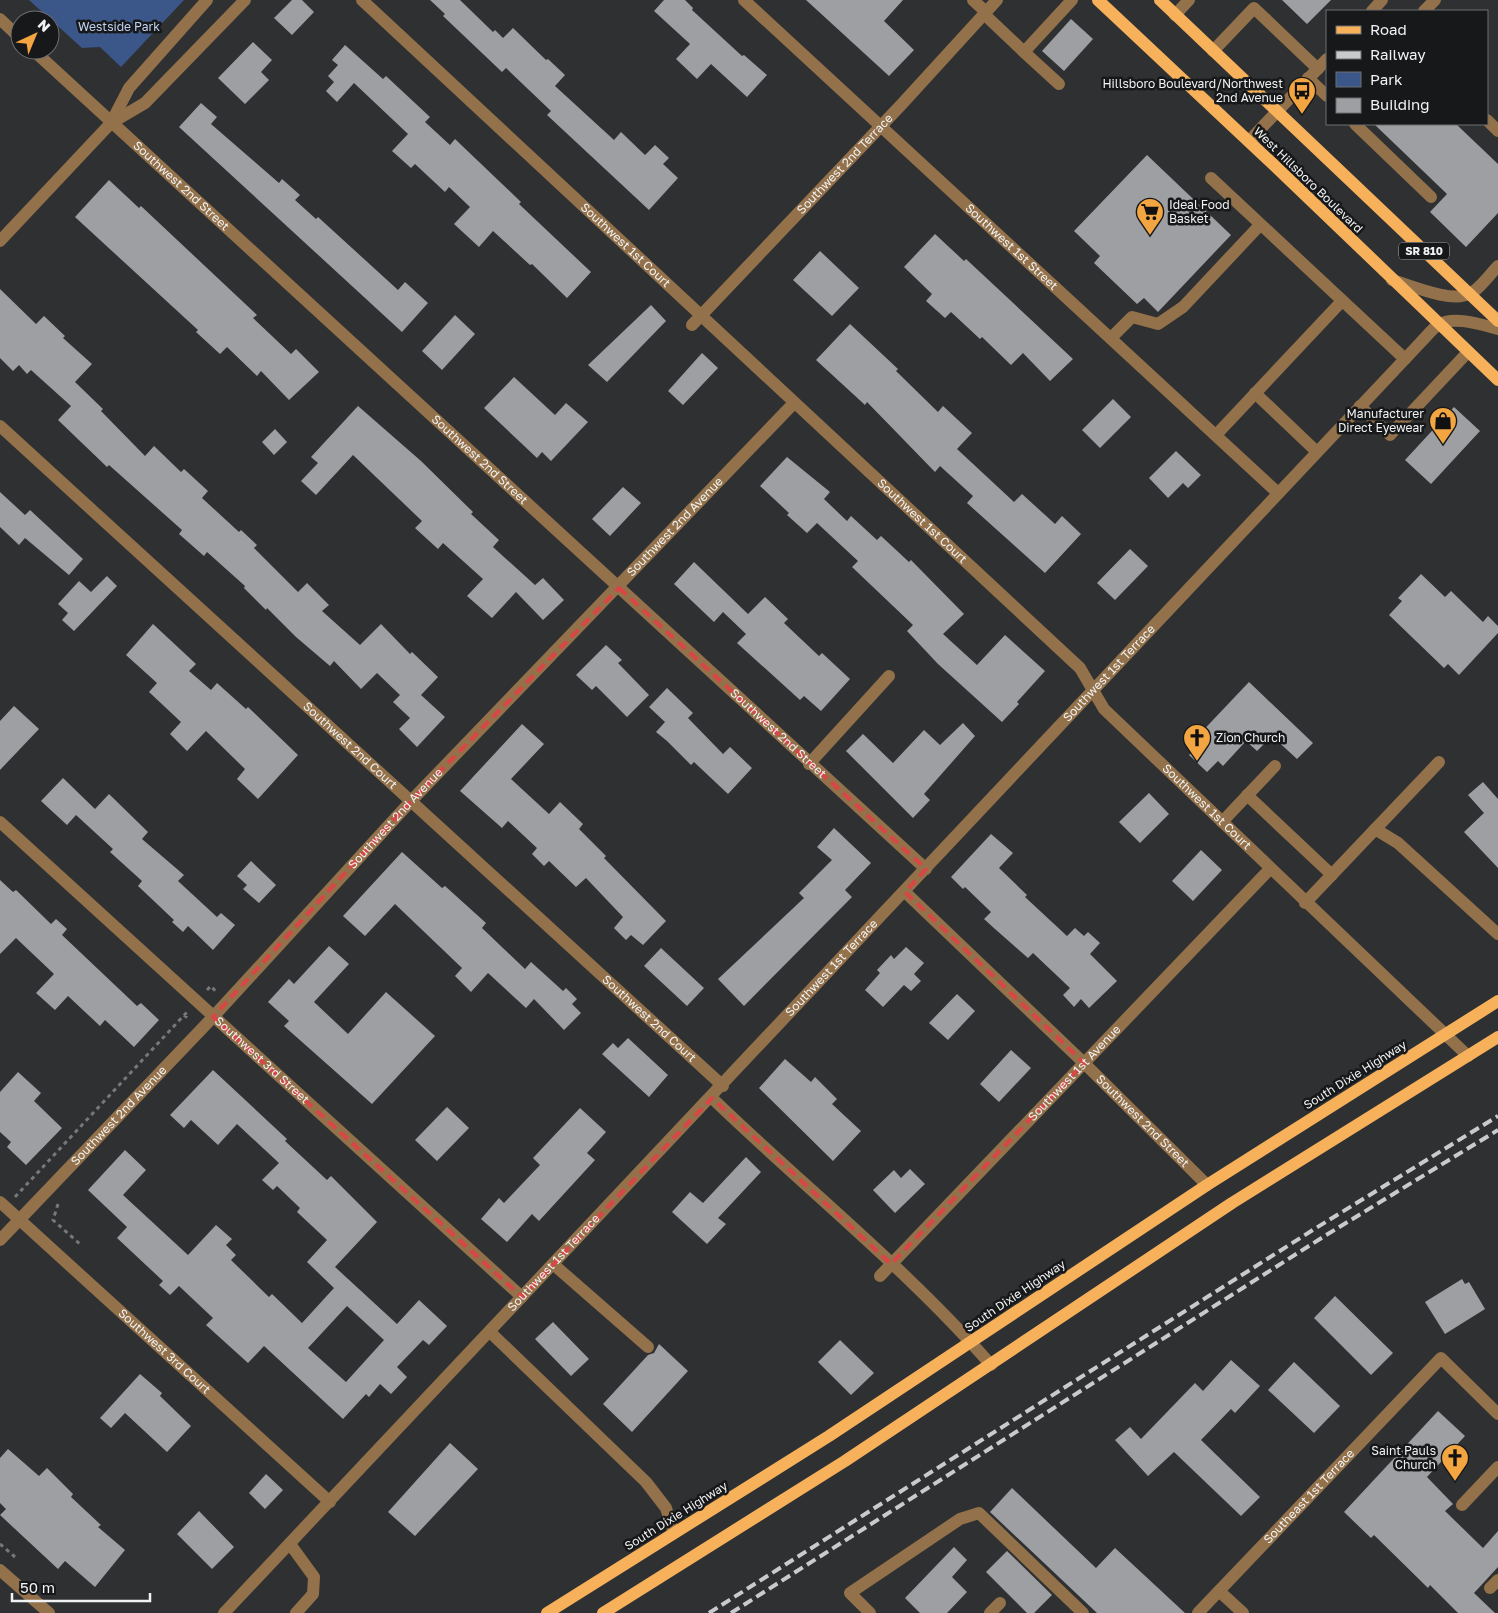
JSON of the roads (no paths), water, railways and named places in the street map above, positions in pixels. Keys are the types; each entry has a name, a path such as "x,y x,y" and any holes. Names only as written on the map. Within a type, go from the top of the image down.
{"main road":[{"name":"West Hillsboro Boulevard","path":"1098,0 1249,141 1498,380"},
{"name":"SR 810","path":"1160,0 1498,321"},
{"name":"South Dixie Highway","path":"547,1613 829,1436 1207,1185 1498,1001"},
{"path":"603,1613 845,1461 1232,1203 1498,1037"}],"street":[{"path":"0,241 111,123 129,88 207,0"},
{"path":"111,123 146,103 245,0"},
{"name":"Southwest 1st Court","path":"362,0 696,320 794,403 1080,668 1104,708 1305,903 1468,1056"},
{"name":"Southwest 1st Street","path":"744,0 1278,493"},
{"path":"973,0 1024,52 1059,84"},
{"name":"Southwest 2nd Terrace","path":"696,320 881,126 997,0"},
{"path":"1024,52 1072,0"},
{"path":"1175,15 1189,0"},
{"path":"1373,10 1382,0"},
{"path":"1425,10 1434,0"},
{"path":"1213,51 1254,8 1318,69"},
{"path":"0,19 10,28"},
{"name":"Southwest 2nd Street","path":"44,60 809,764 926,869"},
{"path":"1249,141 1326,60"},
{"path":"1308,78 1326,95"},
{"path":"1488,121 1498,131"},
{"path":"1356,125 1432,197"},
{"path":"1211,178 1405,359"},
{"path":"1111,338 1132,317 1158,324 1183,307 1260,225"},
{"path":"1392,280 1436,293 1457,296 1470,294 1498,266"},
{"path":"1216,435 1342,300"},
{"path":"1439,324 1452,321 1466,322 1498,329"},
{"name":"Southwest 1st Terrace","path":"224,1613 712,1098 1278,493 1439,324"},
{"path":"1360,406 1390,435 1468,352"},
{"path":"1255,393 1317,452"},
{"name":"Southwest 2nd Avenue","path":"0,1240 213,1017 411,801 619,588 794,403"},
{"name":"Southwest 2nd Court","path":"0,426 723,1086"},
{"path":"809,764 889,676"},
{"path":"1305,903 1439,762"},
{"path":"1222,822 1274,766"},
{"path":"1247,796 1332,875"},
{"name":"Southwest 3rd Street","path":"0,822 522,1297"},
{"path":"1375,829 1398,843 1498,934"},
{"name":"Southwest 1st Avenue","path":"880,1276 1270,869"},
{"name":"Southwest 2nd Street","path":"904,892 1084,1062 1207,1185"},
{"path":"712,1098 891,1264 971,1342 991,1365"},
{"name":"Southwest 3rd Court","path":"2,1204 330,1502"},
{"path":"553,1264 648,1347"},
{"path":"490,1332 646,1482 666,1508 674,1533"},
{"name":"Southeast 1st Terrace","path":"1198,1613 1441,1358 1498,1414"},
{"path":"1462,1505 1498,1467"},
{"path":"870,1613 850,1593 960,1519 979,1514 1083,1613"},
{"path":"290,1544 314,1577 313,1594 296,1613"},
{"path":"0,1570 48,1613"},
{"path":"1219,1591 1243,1613"},
{"path":"990,1613 1000,1603"}],"railway":[{"path":"709,1613 1316,1228 1498,1116"},
{"path":"731,1613 1323,1237 1498,1130"}],"place":[{"name":"Hillsboro Boulevard/Northwest 2nd Avenue","path":"1302,115"},
{"name":"Ideal Food Basket","path":"1150,236"},
{"name":"Manufacturer Direct Eyewear","path":"1443,445"},
{"name":"Zion Church","path":"1197,762"},
{"name":"Saint Pauls Church","path":"1455,1482"}],"park label":[{"name":"Westside Park","path":"119,27"}]}
